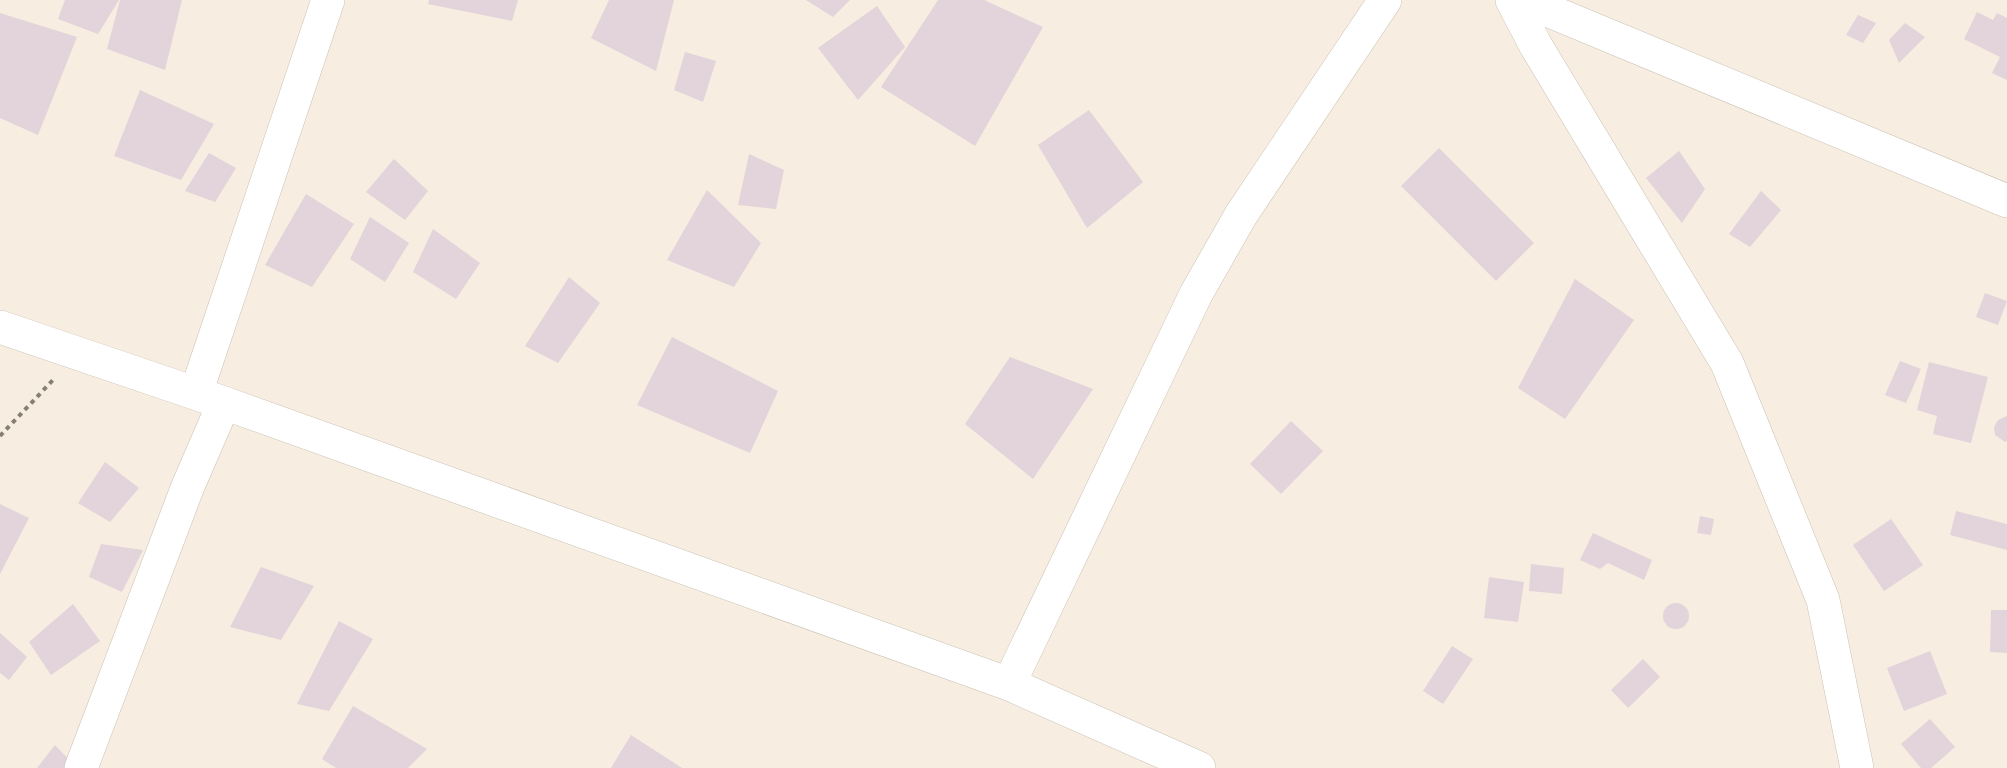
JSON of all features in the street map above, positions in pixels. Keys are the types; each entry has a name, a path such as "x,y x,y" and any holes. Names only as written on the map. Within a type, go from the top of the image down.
{"street":[{"path":"81,768 188,486 210,398 328,0"},
{"path":"1009,684 1196,294 1241,215 1385,0"},
{"path":"1512,0 1536,46 1727,363 1823,600 1857,768"},
{"path":"1523,0 2007,201"},
{"path":"0,327 210,398 1009,684 1199,768"}],"path":[{"path":"0,436 78,353"}],"building":[{"path":"65,0 119,0 98,34 58,19"},
{"path":"120,0 182,0 165,70 107,49"},
{"path":"429,0 518,0 512,21 428,4"},
{"path":"609,0 674,0 656,71 591,38"},
{"path":"806,0 850,0 833,17"},
{"path":"938,0 984,0 1043,27 975,146 881,87"},
{"path":"877,6 905,47 858,100 818,48"},
{"path":"1977,12 1993,20 1997,13 2007,18 2007,80 1992,73 2000,57 1964,39"},
{"path":"0,13 77,37 38,135 0,118"},
{"path":"1858,15 1876,23 1863,43 1846,35"},
{"path":"1905,23 1925,37 1899,63 1889,40"},
{"path":"685,52 716,61 703,102 674,90"},
{"path":"140,90 214,124 181,180 114,156"},
{"path":"1089,110 1143,182 1087,228 1038,145"},
{"path":"1439,148 1534,243 1496,281 1401,186"},
{"path":"1679,151 1705,189 1682,223 1646,178"},
{"path":"209,153 236,168 215,202 185,191"},
{"path":"749,154 784,170 776,209 738,205"},
{"path":"394,159 428,191 405,220 366,192"},
{"path":"707,190 761,243 734,287 667,260"},
{"path":"1761,191 1781,210 1750,247 1729,234"},
{"path":"306,194 354,224 312,287 265,265"},
{"path":"370,217 409,243 385,282 350,259"},
{"path":"433,229 480,263 456,299 413,272"},
{"path":"569,277 600,303 558,363 525,346"},
{"path":"1575,279 1634,320 1565,419 1518,388"},
{"path":"1985,293 2007,301 1998,325 1976,317"},
{"path":"672,337 778,391 750,453 637,405"},
{"path":"1010,357 1093,389 1033,479 965,424"},
{"path":"1900,361 1921,369 1906,403 1885,395"},
{"path":"1929,362 1988,377 1971,443 1933,434 1937,416 1917,410"},
{"path":"2007,416 2007,441 2005,442 1995,435 1994,427 1998,420"},
{"path":"1291,421 1323,451 1281,494 1250,464"},
{"path":"105,462 139,488 110,522 78,503"},
{"path":"0,504 29,518 0,574"},
{"path":"1956,511 2007,524 2007,550 1950,535"},
{"path":"1700,516 1714,519 1711,535 1697,533"},
{"path":"1891,519 1923,565 1884,591 1853,545"},
{"path":"1593,533 1652,560 1644,580 1608,563 1600,569 1580,560"},
{"path":"101,544 143,550 122,592 89,577"},
{"path":"1531,564 1564,568 1562,594 1529,591"},
{"path":"261,567 314,586 281,640 230,627"},
{"path":"1489,577 1524,582 1518,622 1484,618"},
{"path":"1676,603 1685,607 1689,616 1685,625 1676,629 1667,625 1663,616 1667,607"},
{"path":"73,604 100,641 51,675 29,642"},
{"path":"1991,610 2007,610 2007,653 1990,652"},
{"path":"339,621 373,639 329,711 297,704"},
{"path":"0,633 27,657 9,680 0,673"},
{"path":"1452,646 1473,659 1443,704 1423,691"},
{"path":"1930,651 1947,694 1904,711 1887,668"},
{"path":"1643,659 1660,677 1628,708 1611,690"},
{"path":"353,706 427,749 408,768 336,768 322,759"},
{"path":"1930,719 1955,747 1931,768 1921,768 1901,744"},
{"path":"631,735 682,768 611,768"},
{"path":"55,745 71,762 67,768 37,768"}]}
